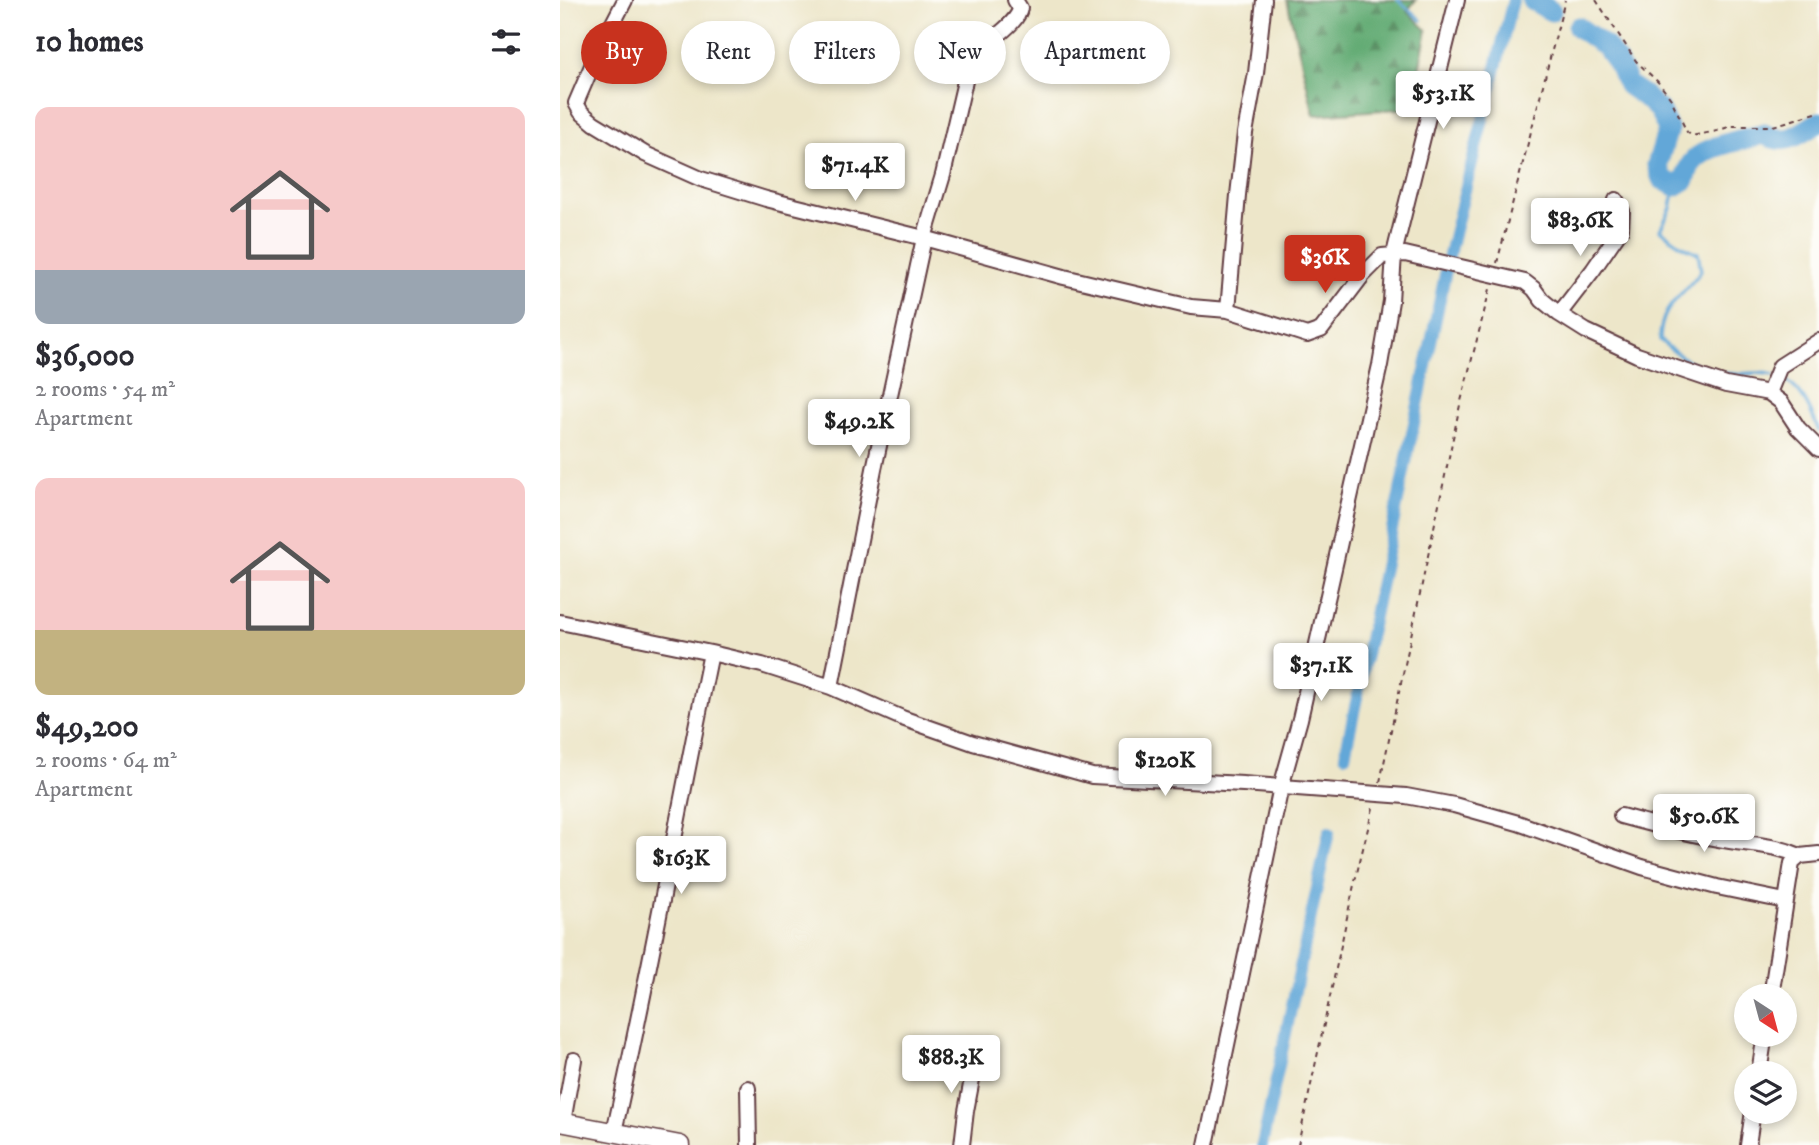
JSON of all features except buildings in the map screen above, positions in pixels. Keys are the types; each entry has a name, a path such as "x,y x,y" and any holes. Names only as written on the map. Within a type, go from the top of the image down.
{"main road":[{"path":"562,1122 680,1145"}],"street":[{"path":"625,0 576,103 581,113 594,123 645,155 701,179 766,200 924,238 1065,277 1191,306 1228,310 1298,334 1314,334 1321,330 1342,301 1382,256 1400,254 1525,282 1559,314 1586,331 1637,355 1726,385 1771,390 1798,428 1819,449"},
{"path":"831,687 874,469 924,238 943,175 969,64 977,53 1018,17 1020,8 1015,0"},
{"path":"1228,310 1245,133 1256,73 1264,0"},
{"path":"1206,1145 1281,787 1300,719 1380,365 1400,254 1457,0"},
{"path":"1559,314 1620,229 1622,211 1616,200"},
{"path":"1771,390 1780,366 1819,341"},
{"path":"560,622 762,665 831,687 902,718 973,743 1093,776 1406,796 1454,805 1538,830 1642,867 1717,887 1785,901"},
{"path":"614,1132 640,1017 711,653"},
{"path":"1621,816 1671,830 1783,848 1800,856 1819,854"},
{"path":"1773,984 1792,863 1800,856"},
{"path":"962,1145 978,1053"},
{"path":"562,1122 574,1060"},
{"path":"748,1088 749,1145"},
{"path":"1748,1145 1751,1124"}],"path":[{"path":"1298,1145 1360,860 1378,793 1487,274 1565,0"},
{"path":"1596,0 1636,61 1671,99 1687,132 1692,136 1731,126 1773,126 1819,112"}],"green space":[{"path":"1287,0 1416,0 1407,11 1427,30 1411,108 1314,115"}],"waterway":[{"path":"1398,0 1421,20"},
{"path":"1345,755 1451,246 1513,0"},
{"path":"1532,0 1551,11"},
{"path":"1578,27 1606,47 1628,85 1659,110 1668,129 1657,165 1662,179 1675,186 1685,180 1690,166 1705,152 1764,134 1772,138 1786,139 1819,122"},
{"path":"1675,186 1671,208 1660,230 1698,253 1701,271 1668,309 1660,340 1685,359 1704,368 1724,373 1773,375"},
{"path":"1780,378 1800,393 1819,431"},
{"path":"1262,1145 1329,832"}]}
